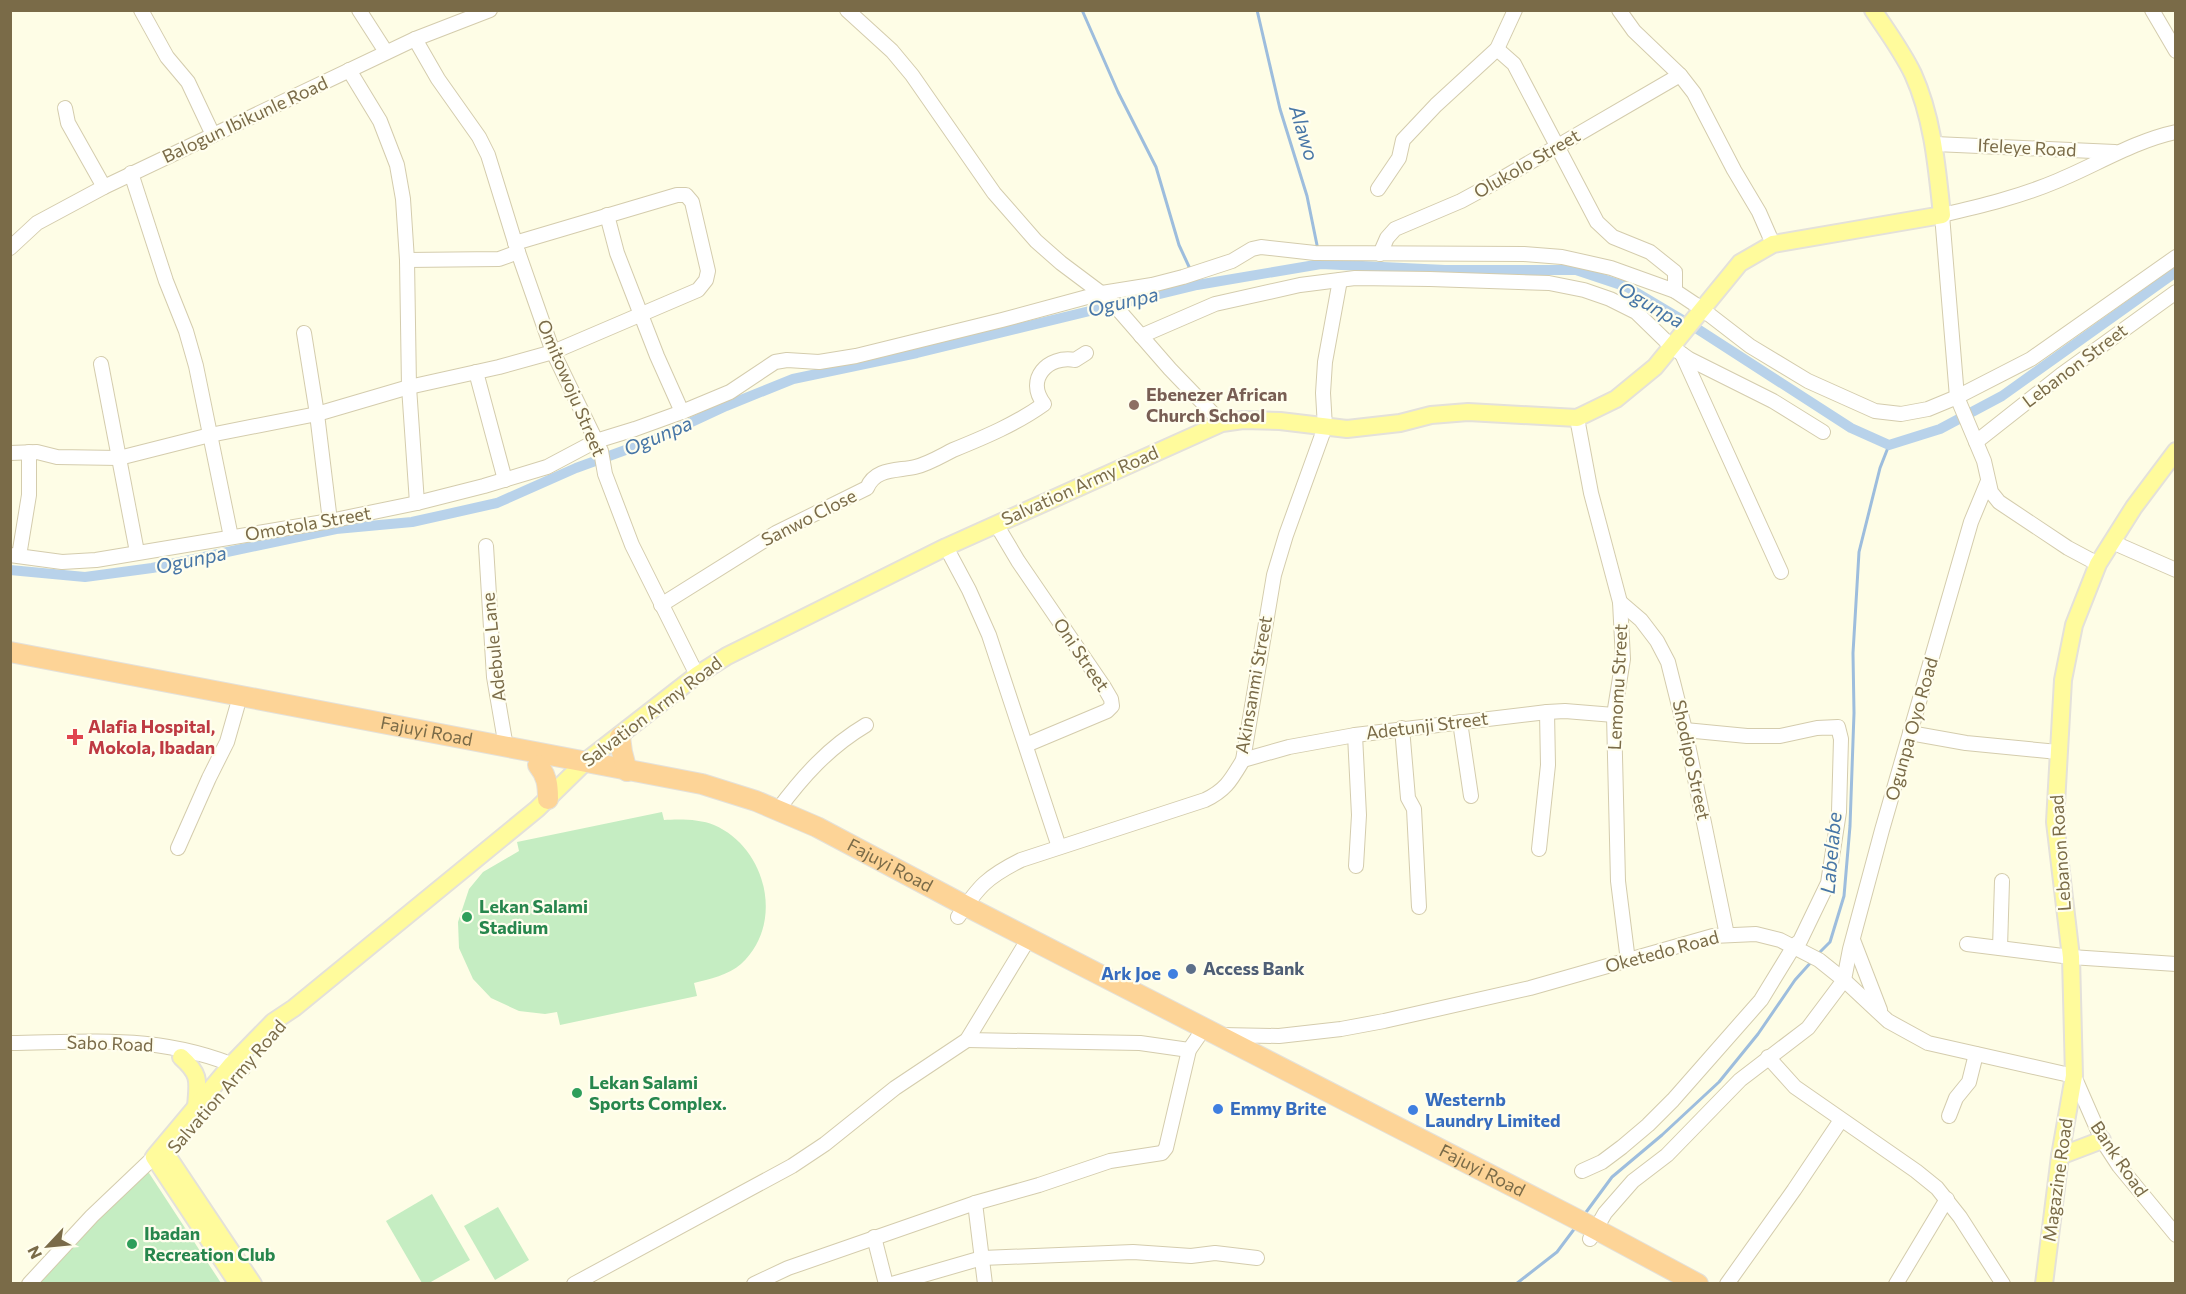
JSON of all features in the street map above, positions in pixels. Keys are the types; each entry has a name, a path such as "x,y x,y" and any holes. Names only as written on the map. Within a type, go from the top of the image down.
{"highway":[{"name":"Fajuyi Road","path":"10,652 506,747 723,801 808,837 1219,1035 1266,1066 1588,1232 1698,1284"},
{"name":"Fajuyi Road","path":"10,665 538,765 627,771 702,784 756,801 817,827 962,911"},
{"path":"620,736 627,771"},
{"path":"538,765 548,782 548,799"},
{"name":"Fajuyi Road","path":"1027,944 1193,1044 1266,1066"},
{"name":"Fajuyi Road","path":"1588,1232 1674,1284"}],"main road":[{"path":"1873,10 1913,74 1935,144 1942,215"},
{"name":"Salvation Army Road","path":"161,1157 196,1107 294,1008 548,799 580,767 697,675 756,640 946,547 1222,423 1243,420 1280,421 1347,429 1400,423 1431,415 1468,412 1576,418 1616,399 1655,367 1678,346 1700,313 1740,263 1773,244 1942,215"},
{"name":"Lebanon Road","path":"2074,1076 2071,957 2055,822 2063,680 2074,626 2098,564 2134,507 2175,451"},
{"path":"181,1057 195,1070 198,1085 196,1107"},
{"name":"Salvation Army Road","path":"161,1157 235,1070"},
{"name":"Magazine Road","path":"2044,1284 2060,1156 2074,1076"},
{"path":"2060,1156 2102,1140"},
{"path":"161,1157 238,1284"},
{"path":"161,1157 253,1284"}],"street":[{"path":"141,10 167,57 188,82 213,135"},
{"path":"358,10 386,52"},
{"name":"Balogun Ibikunle Road","path":"10,248 37,223 131,173 386,52 490,10"},
{"path":"848,10 906,67 994,193 1036,241 1105,296 1222,423"},
{"path":"1378,189 1399,158 1403,140 1414,126 1497,49 1515,10"},
{"path":"1619,10 1634,31 1680,75 1694,93 1734,170 1759,212 1773,244"},
{"path":"2152,10 2175,51"},
{"name":"Omitowoju Street","path":"415,39 438,79 479,137 491,164 516,247 553,352 598,446 604,474 632,545 697,675"},
{"path":"1497,49 1514,64 1597,222 1613,237 1650,252 1663,261 1675,272 1675,291"},
{"path":"349,70 380,120 397,165 403,199 407,260 409,387 417,503"},
{"name":"Olukolo Street","path":"1380,254 1387,237 1395,229 1461,201 1680,75"},
{"path":"65,108 68,123 104,187"},
{"path":"2098,564 2068,548 1999,502 1991,492 1984,461 1958,401 1942,215 2018,196 2141,143 2175,132"},
{"name":"Ifeleye Road","path":"1935,144 2120,153"},
{"path":"131,173 160,262 186,331 231,537"},
{"path":"10,453 29,452 57,457 119,458 210,435 317,414 409,387 553,352 698,290 706,280 708,271 692,202 686,195 677,195 607,215 516,247 499,259 407,260"},
{"path":"607,215 617,253 657,356 682,412"},
{"name":"Omotola Street","path":"15,556 62,562 96,560 330,521 417,503 547,467 730,392 775,362 787,360 819,362 856,356 1193,274 1232,261 1252,249 1261,247 1319,253 1524,254 1562,257 1611,268 1675,291 1700,313 1779,365 1808,381 1875,411 1901,414 1958,401 2031,359 2175,257"},
{"path":"1141,336 1215,304 1300,285 1355,279 1495,280 1549,283 1572,287 1610,299 1636,312 1678,346 1823,432"},
{"path":"1325,427 1323,393 1325,362 1340,280"},
{"name":"Lebanon Street","path":"1975,439 2175,292"},
{"path":"304,333 330,521"},
{"path":"1678,346 1781,573"},
{"name":"Sanwo Close","path":"661,605 776,533 867,488 869,482 885,471 916,467 1027,416 1044,404 1037,394 1037,383 1042,369 1065,358 1076,360 1086,353"},
{"path":"101,364 137,552"},
{"path":"476,372 505,480"},
{"name":"Lemomu Street","path":"1576,418 1591,494 1620,602 1623,659 1614,715 1618,881 1628,961"},
{"name":"Akinsanmi Street","path":"962,911 974,892 1002,869 1059,847 1205,800 1221,793 1230,782 1243,760 1274,575 1325,427"},
{"path":"15,556 29,495 29,452"},
{"name":"Ogunpa Oyo Road","path":"1844,980 1910,733 1971,522 1988,481"},
{"name":"Oni Street","path":"996,524 1018,561 1111,699 1112,706 1107,711 1026,745"},
{"path":"2112,542 2175,570"},
{"name":"Adebule Lane","path":"486,546 494,677 506,747"},
{"path":"946,547 989,635 1059,847"},
{"name":"Shodipo Street","path":"1620,602 1641,620 1668,662 1685,730 1727,935"},
{"path":"178,848 208,778 227,742 237,707"},
{"name":"Adetunji Street","path":"1243,760 1289,747 1402,728 1547,712 1565,711 1614,715"},
{"path":"1539,849 1548,765 1547,712"},
{"path":"1460,722 1471,796"},
{"path":"777,811 832,747 866,724"},
{"path":"1582,1171 1602,1162 1648,1125 1761,1000 1800,942 1828,883 1839,812 1841,739 1838,727 1817,728 1780,736 1747,736 1685,730"},
{"path":"1402,728 1408,798 1414,809 1419,907"},
{"path":"1910,733 1966,743 2058,752"},
{"path":"1355,735 1359,815 1356,866"},
{"path":"2000,948 2002,880"},
{"name":"Oketedo Road","path":"1219,1035 1279,1036 1341,1029 1428,1013 1530,988 1713,936 1756,934 1797,947 1821,962 1882,1015 1898,1027 1928,1043 2074,1076"},
{"path":"574,1284 792,1166 825,1144 895,1088 967,1040 1027,944"},
{"path":"1821,962 1852,944 1882,1015"},
{"path":"1966,944 2071,957 2175,964"},
{"path":"1588,1232 1633,1181 1667,1155 1740,1080 1808,1028 1844,980"},
{"path":"1266,1066 1279,1036"},
{"path":"754,1284 788,1268 874,1236 1110,1161 1162,1153 1166,1148 1193,1044 967,1040"},
{"name":"Sabo Road","path":"10,1043 128,1041 194,1052 235,1070"},
{"name":"Sabo Road","path":"10,1050 95,1047 140,1050 235,1070"},
{"path":"1949,1116 1956,1098 1970,1082 1976,1054"},
{"path":"1768,1057 1795,1087 1916,1171 1947,1199 2002,1284"},
{"name":"Bank Road","path":"2074,1076 2102,1140 2119,1166 2175,1236"},
{"path":"1727,1284 1841,1120"},
{"path":"29,1284 129,1179 161,1157"},
{"path":"1896,1284 1947,1199"},
{"path":"975,1203 985,1284"},
{"path":"874,1236 886,1284"},
{"path":"892,1284 982,1258 1133,1252 1191,1256 1215,1253 1257,1258"}],"green space":[{"path":"662,812 664,820 696,821 714,825 732,836 747,851 757,869 764,888 766,909 763,929 755,947 741,964 725,974 694,983 697,996 560,1025 557,1012 545,1014 519,1011 491,998 473,979 459,948 458,922 469,889 483,872 519,851 517,842"},
{"name":"Ibadan Recreation Club","path":"149,1173 221,1283 31,1284 135,1174"},
{"path":"432,1194 470,1260 429,1283 422,1283 386,1221"},
{"path":"498,1207 529,1260 495,1280 464,1226"}],"waterway":[{"path":"1082,10 1118,92 1156,167 1179,245 1191,271"},
{"name":"Alawo","path":"1257,10 1280,109 1307,196 1318,250"},
{"name":"Alawo","path":"1319,256 1321,264"},
{"name":"Ogunpa","path":"10,570 85,577 152,568 336,529 412,522 497,503 576,468 653,440 726,406 793,379 917,353 1197,285 1321,264 1445,270 1576,270 1627,287 1696,328 1851,428 1889,445 1940,429 2002,396 2176,272"},
{"path":"1194,277 1197,285"},
{"name":"Labelabe","path":"1817,955 1830,942 1844,896 1850,826 1854,713 1853,653 1859,552 1880,468 1889,445"},
{"name":"Labelabe","path":"1584,1215 1612,1177 1719,1082 1758,1034 1795,980 1813,960"},
{"name":"Labelabe","path":"1516,1284 1557,1252 1575,1228"}],"place":[{"name":"Ebenezer African Church School","path":"1134,405"},
{"name":"Alafia Hospital, Mokola, Ibadan","path":"75,737"},
{"name":"Lekan Salami Stadium","path":"467,917"},
{"name":"Access Bank","path":"1191,969"},
{"name":"Ark Joe","path":"1173,974"},
{"name":"Lekan Salami Sports Complex.","path":"577,1093"},
{"name":"Emmy Brite","path":"1218,1109"},
{"name":"Westernb Laundry Limited","path":"1413,1110"},
{"name":"Ibadan Recreation Club","path":"132,1244"}]}
